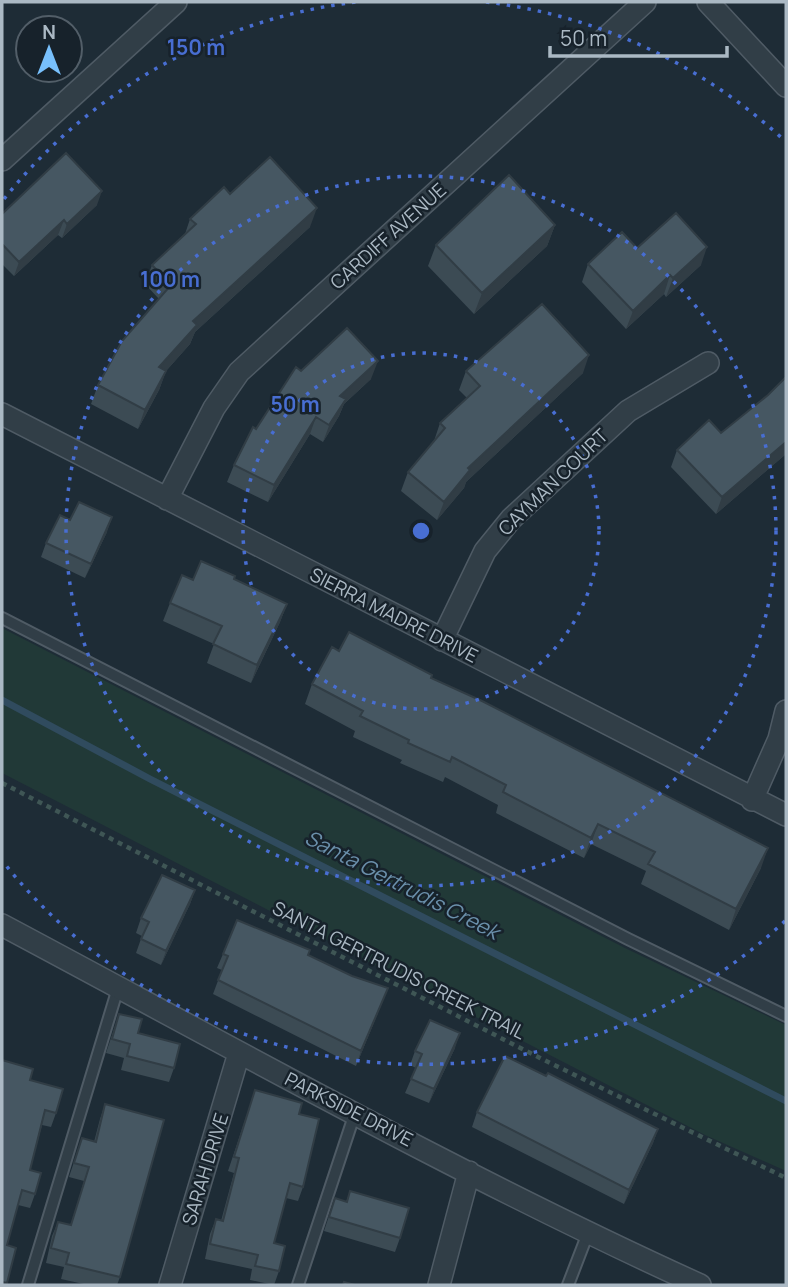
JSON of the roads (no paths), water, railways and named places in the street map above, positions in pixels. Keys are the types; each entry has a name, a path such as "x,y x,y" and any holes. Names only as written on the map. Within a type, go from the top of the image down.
{"street":[{"path":"2,160 177,2"},
{"name":"CARDIFF AVENUE","path":"167,499 214,408 239,372 645,2"},
{"path":"708,2 786,86"},
{"name":"CAYMAN COURT","path":"442,640 485,551 511,519 628,411 708,363"},
{"name":"SIERRA MADRE DRIVE","path":"2,414 752,800 786,815"},
{"path":"752,800 779,739 786,711"},
{"name":"PARKSIDE DRIVE","path":"3,931 118,988 587,1233 700,1285"},
{"name":"SARAH DRIVE","path":"170,1285 240,1053"},
{"path":"439,1285 469,1172"}],"lane":[{"path":"2,618 628,939 786,1016"},
{"path":"27,1285 118,988"},
{"path":"298,1285 355,1113"},
{"path":"568,1285 587,1233"}],"waterway":[{"name":"Santa Gertrudis Creek","path":"2,700 150,779 786,1101"}]}
